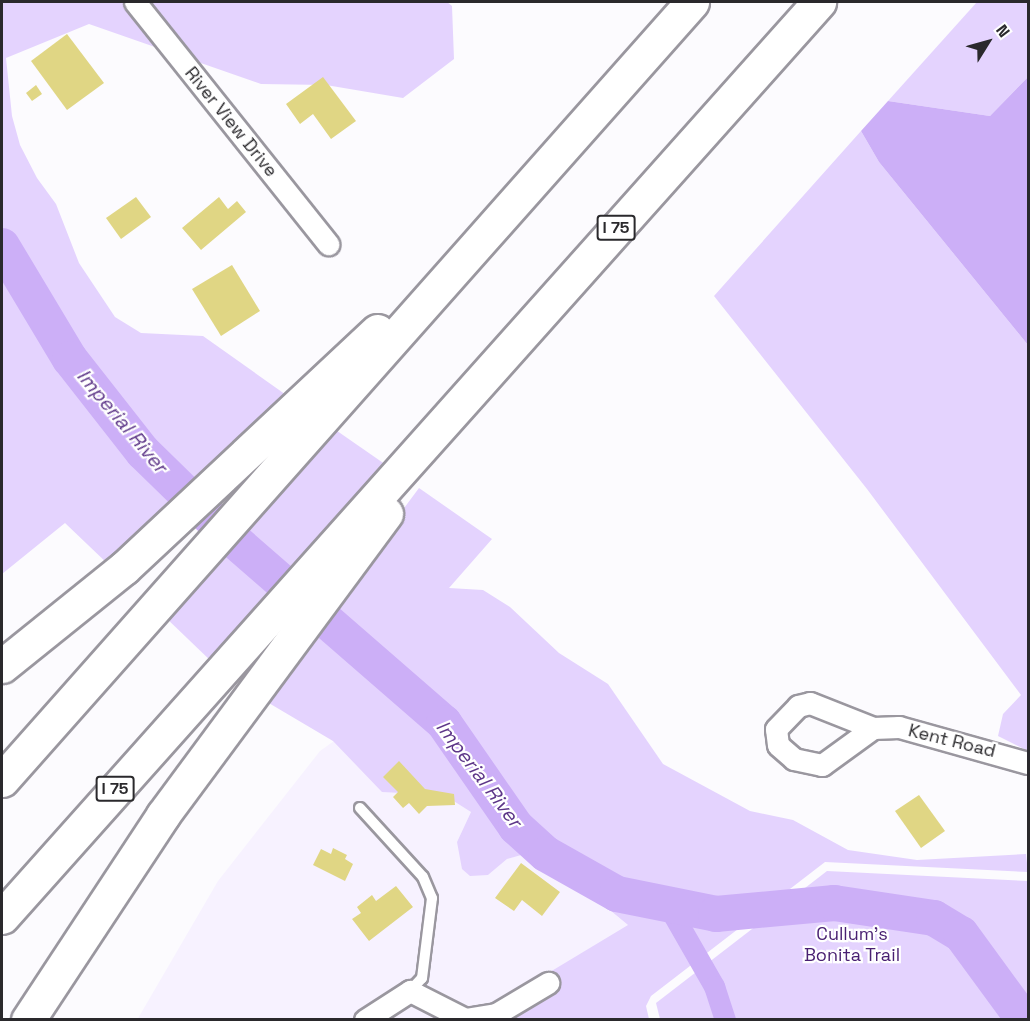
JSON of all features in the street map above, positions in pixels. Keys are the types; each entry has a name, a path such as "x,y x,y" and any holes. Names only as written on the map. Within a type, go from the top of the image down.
{"highway":[{"path":"2,666 124,568 335,385 488,232 692,2"},
{"name":"I 75","path":"2,917 228,662 418,460 529,326 819,2"},
{"path":"2,780 161,601 335,385"},
{"path":"28,1020 163,815 258,686 418,460"}],"street":[{"name":"River View Drive","path":"135,2 328,244"},
{"name":"Kent Road","path":"873,728 899,727 1029,763"},
{"path":"364,1020 410,991 465,1019 496,1014 548,983"}],"lane":[{"path":"360,808 423,877 432,898 422,978 410,991"}],"shaded area":[{"path":"1028,77 1028,345 879,162 861,131 888,101 990,116"},
{"path":"334,741 414,791 444,795 471,812 457,842 488,875 507,859 525,854 545,861 576,890 605,906 629,926 472,1019 137,1020 218,881 320,751"}],"green space":[{"path":"2,2 447,2 452,6 454,59 403,98 326,85 261,84 89,24 6,58 12,116 20,145 37,178 56,204 79,263 115,317 141,333 203,336 289,397 110,566 65,523 2,574"},
{"path":"977,2 1028,2 1028,77 990,116 888,101"},
{"path":"861,131 879,162 1028,345 1028,751 998,736 1003,714 1021,695 867,489 714,296"},
{"path":"330,426 389,467 213,663 163,615"},
{"path":"419,488 492,539 449,588 483,590 510,607 559,653 608,684 663,764 750,811 793,820 848,850 917,860 1026,854 1028,872 825,862 651,996 646,1006 649,1019 472,1019 628,925 605,906 576,890 545,861 525,854 507,859 488,875 470,876 462,869 457,842 471,812 444,795 382,792 333,741 262,699"},
{"name":"Cullum's Bonita Trail","path":"827,871 1028,881 1028,1019 660,1019 656,1003"}],"building":[{"path":"67,34 104,83 67,110 31,61"},
{"path":"323,77 356,121 331,139 313,114 300,124 286,104"},
{"path":"36,85 42,94 32,101 26,93"},
{"path":"136,197 151,217 121,239 106,218"},
{"path":"219,197 228,209 237,201 246,212 201,250 182,228"},
{"path":"232,265 260,311 221,336 192,289"},
{"path":"399,761 425,789 454,794 455,805 427,806 419,814 409,803 403,808 393,797 398,792 383,777"},
{"path":"919,795 945,831 921,848 895,811"},
{"path":"333,848 347,855 345,859 353,864 345,881 313,865 321,849 331,854"},
{"path":"521,863 560,892 542,916 522,900 514,911 495,898"},
{"path":"396,886 413,907 369,941 352,919 361,913 357,907 372,895 376,901"}],"waterway":[{"name":"Imperial River","path":"2,246 70,359 143,452 229,536 444,723 516,827 546,854 617,894 716,914 834,903 934,918 961,934 1024,1020"},
{"path":"667,904 714,986 725,1020"}]}
